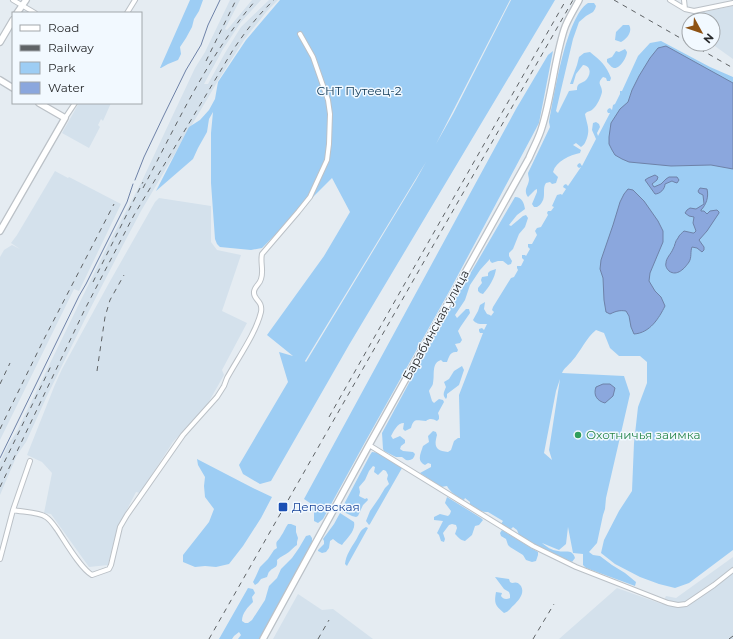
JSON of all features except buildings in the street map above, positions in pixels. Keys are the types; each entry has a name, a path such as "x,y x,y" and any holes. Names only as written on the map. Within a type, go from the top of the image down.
{"main road":[{"path":"18,12 26,0"},
{"name":"Барабинская улица","path":"264,639 369,445 529,158 542,130 564,28 579,0"},
{"path":"0,42 12,22"},
{"path":"0,80 12,87"},
{"path":"0,231 65,118 41,104"}],"street":[{"path":"13,0 33,12"},
{"path":"128,12 135,0"},
{"path":"670,0 684,9 694,11 733,3"},
{"path":"684,0 684,9"},
{"path":"720,0 721,5"},
{"path":"13,510 46,517 53,524 86,572 92,575 109,569 120,528 127,515 183,435 217,397 224,386 226,378 258,323 261,306 254,294 254,290 261,279 262,254 310,198 326,160 329,144 330,114 328,100 313,57 300,34"},
{"path":"65,118 74,104"},
{"path":"369,445 533,546 576,567 668,603 678,605 686,604 709,589 733,570"},
{"path":"0,559 13,510 30,460"}],"shaded area":[{"path":"230,0 240,0 225,29 227,30 252,0 261,0 241,22 223,49 204,84 208,84 241,27 269,0 278,0 267,11 244,40 219,79 141,211 89,311 26,442 17,455 0,495 0,462 8,445 16,433 109,243 141,183 195,68 205,52"},
{"path":"733,6 733,59 721,50 721,12 704,12"},
{"path":"78,104 111,104 103,121 101,119 98,125 100,127 89,148 62,133"},
{"path":"55,171 121,204 79,291 74,289 0,440 0,257 4,250 12,245 20,249 11,243"},
{"path":"159,198 211,206 211,242 217,250 241,255 222,311 247,323 222,370 224,375 207,405 173,442 140,493 136,492 117,529 108,565 89,567 51,514 44,513 52,473 42,462 27,455 62,369 109,283 155,202"},
{"path":"733,557 733,639 559,639 617,588 662,604 666,596 676,598"},
{"path":"298,594 322,610 333,609 373,639 273,639"}],"green space":[{"path":"190,0 203,0 192,27 180,47 181,54 178,60 160,68"},
{"name":"СНТ Путеец-2","path":"280,0 510,0 436,144 453,114 511,0 555,0 349,345 271,481 260,484 243,474 239,465 288,382 279,352 293,356 267,335 324,256 350,212 332,178 262,248 251,250 220,247 215,239 211,183 211,133 213,112 209,119 207,132 193,159 156,191 189,127 200,120 209,110 215,99 218,82 246,40","holes":["426,162 306,362 305,361"]},
{"path":"588,3 594,3 596,6 593,12 579,22 573,39 556,111 558,113 569,91 577,90 578,85 585,81 588,77 590,72 589,69 583,65 576,74 573,84 570,84 579,57 584,53 590,52 600,61 605,66 611,78 610,81 607,81 606,78 603,77 601,79 600,83 602,92 600,99 592,110 585,114 588,129 587,138 581,147 576,143 573,145 581,150 580,153 568,157 557,165 553,172 558,177 556,183 546,183 544,187 544,197 541,204 538,207 534,207 532,204 537,189 528,197 526,190 529,180 528,173 550,127 549,122 554,94 567,40 580,11"},
{"path":"623,25 629,25 630,32 621,42 615,40 616,32"},
{"path":"661,41 710,67 733,77 733,550 689,583 675,588 640,577 615,564 601,553 604,540 619,511 632,491 634,443 638,407 647,383 647,362 640,356 619,356 610,348 604,333 596,330 592,333 562,373 624,376 630,394 597,543 589,552 593,555 600,556 625,573 636,582 635,586 586,568 583,565 583,554 573,553 568,527 566,544 559,550 542,543 553,550 572,553 575,558 572,562 531,543 519,535 517,530 513,527 509,529 501,524 503,521 488,512 478,510 465,498 464,500 454,494 447,486 441,487 420,473 431,467 431,464 428,463 425,465 422,463 420,457 423,446 429,442 428,436 433,431 436,432 437,435 436,447 440,450 448,452 451,450 454,441 460,438 459,395 483,333 480,333 479,329 482,328 484,330 487,324 481,324 473,320 480,305 485,302 484,309 487,314 491,316 494,312 492,310 493,307 511,278 514,277 518,270 517,266 521,266 524,260 522,255 526,256 530,249 528,244 532,244 537,235 535,231 537,228 541,227 548,215 548,211 551,211 554,207 552,206 557,195 562,195 566,189 563,187 564,185 566,184 568,186 581,167 579,168 577,166 578,164 580,163 582,166 596,139 592,130 593,123 596,122 599,124 600,127 597,133 598,136 610,113 607,111 608,109 610,108 612,110 613,105 620,94 620,91 622,91 638,56 650,43","holes":["560,379 549,450 552,460 544,453 556,391"]},
{"path":"625,49 627,54 619,67 614,68 607,62 607,59 612,57 616,51 619,52"},
{"path":"553,51 539,123 450,290 323,519 318,523 314,521 314,512 310,507 310,503 304,499 516,109 548,55"},
{"path":"515,197 521,199 525,209 517,215 509,225 511,226 523,216 526,215 528,218 525,227 519,234 513,249 509,253 512,261 511,264 508,265 503,261 492,263 490,259 480,270 470,285 465,300 455,315 457,318 466,309 469,309 470,313 458,331 462,340 460,343 455,344 458,350 457,352 451,353 447,362 443,362 441,360 436,364 433,384 429,391 434,403 439,399 443,400 444,402 438,413 439,419 437,421 432,419 426,421 416,420 413,422 411,428 405,431 403,429 404,423 398,426 391,436 393,439 400,436 405,440 405,443 400,449 403,451 413,452 415,454 411,460 396,457 384,451 382,433 442,322"},
{"path":"496,269 494,276 483,294 480,293 478,288 482,283 482,277 488,276 490,271"},
{"path":"462,366 464,370 459,385 447,394 446,399 444,395 446,387 444,382 449,379 454,371"},
{"path":"372,452 384,455 402,468 369,525 366,521 370,511 389,484 386,471 383,470 378,475 374,472 375,467 373,466 359,487 359,496 365,499 367,498 368,500 363,505 358,516 352,516 342,511 342,508"},
{"path":"197,459 272,497 261,518 243,546 229,564 216,567 195,567 183,562 183,555 209,522 214,509 205,497 205,477 198,465"},
{"path":"447,497 483,520 479,525 475,526 472,535 465,541 460,539 455,534 457,528 456,525 449,525 443,533 445,539 444,542 441,541 437,533 443,521 434,520 434,517 440,514 448,516 451,511 445,503"},
{"path":"340,513 354,522 354,528 349,537 342,545 333,539 330,541 329,548 326,552 322,553 318,551 324,544 323,539"},
{"path":"288,524 296,526 298,538 297,545 280,557 277,560 276,566 269,571 267,577 261,579 255,585 253,582 260,567 277,548 277,542"},
{"path":"366,527 368,528 347,566 345,564 346,558 361,531"},
{"path":"502,530 538,552 536,561 532,562 526,560 523,555 510,547 506,539 501,536 500,533"},
{"path":"310,535 312,538 312,543 260,639 238,639 241,635 239,632 232,639 219,639 248,588 253,589 255,593 252,597 253,602 244,613 242,621 248,623 252,620 265,600 269,586 277,578 281,569 292,558 306,536"},
{"path":"495,577 509,579 512,583 516,582 522,589 522,594 516,603 504,613 496,604 496,592 502,593 501,596 505,599 510,598 510,595"}],"water":[{"path":"666,46 733,83 733,169 711,165 671,166 629,162 615,155 612,150 609,144 611,123 620,109 628,102 639,76 650,58 658,48"},
{"path":"655,175 658,177 652,184 654,187 661,184 669,177 677,177 679,180 677,183 672,181 665,184 662,191 655,194 645,180"},
{"path":"700,188 707,189 708,192 707,201 701,211 704,211 707,214 710,211 717,210 719,213 699,240 704,247 704,250 702,252 697,248 692,247 689,262 680,271 672,273 669,271 666,264 677,239 684,231 694,233 696,231 693,223 694,217 685,213 690,208 696,209 704,204 703,195 698,191"},
{"path":"628,189 633,190 644,201 663,231 663,242 650,273 649,281 661,297 665,306 657,320 649,328 640,333 634,334 626,311 618,311 610,314 606,312 603,278 600,269 601,260 620,202"},
{"path":"603,384 610,384 615,388 613,396 605,403 598,399 595,395 596,387"}],"waterway":[{"path":"135,180 164,115 186,70 201,45 208,25 220,0"},
{"path":"0,458 79,296 127,202 133,184"}],"railway":[{"path":"206,61 236,0"},
{"path":"143,188 208,67 239,21 256,0"},
{"path":"0,487 85,309 134,215 233,50 252,24 274,0"},
{"path":"329,417 566,0"},
{"path":"209,639 573,0"},
{"path":"614,0 681,38"},
{"path":"705,52 733,68"},
{"path":"93,282 143,182"},
{"path":"0,429 43,341 114,204"},
{"path":"97,371 105,317 110,300 124,275"},
{"path":"0,384 10,363"},
{"path":"0,471 51,366"},
{"path":"533,639 554,604"},
{"path":"318,639 329,620"},
{"path":"729,639 733,636"}],"place":[{"name":"Охотничья заимка","path":"578,435"},
{"name":"Деповская","path":"283,507"}]}
